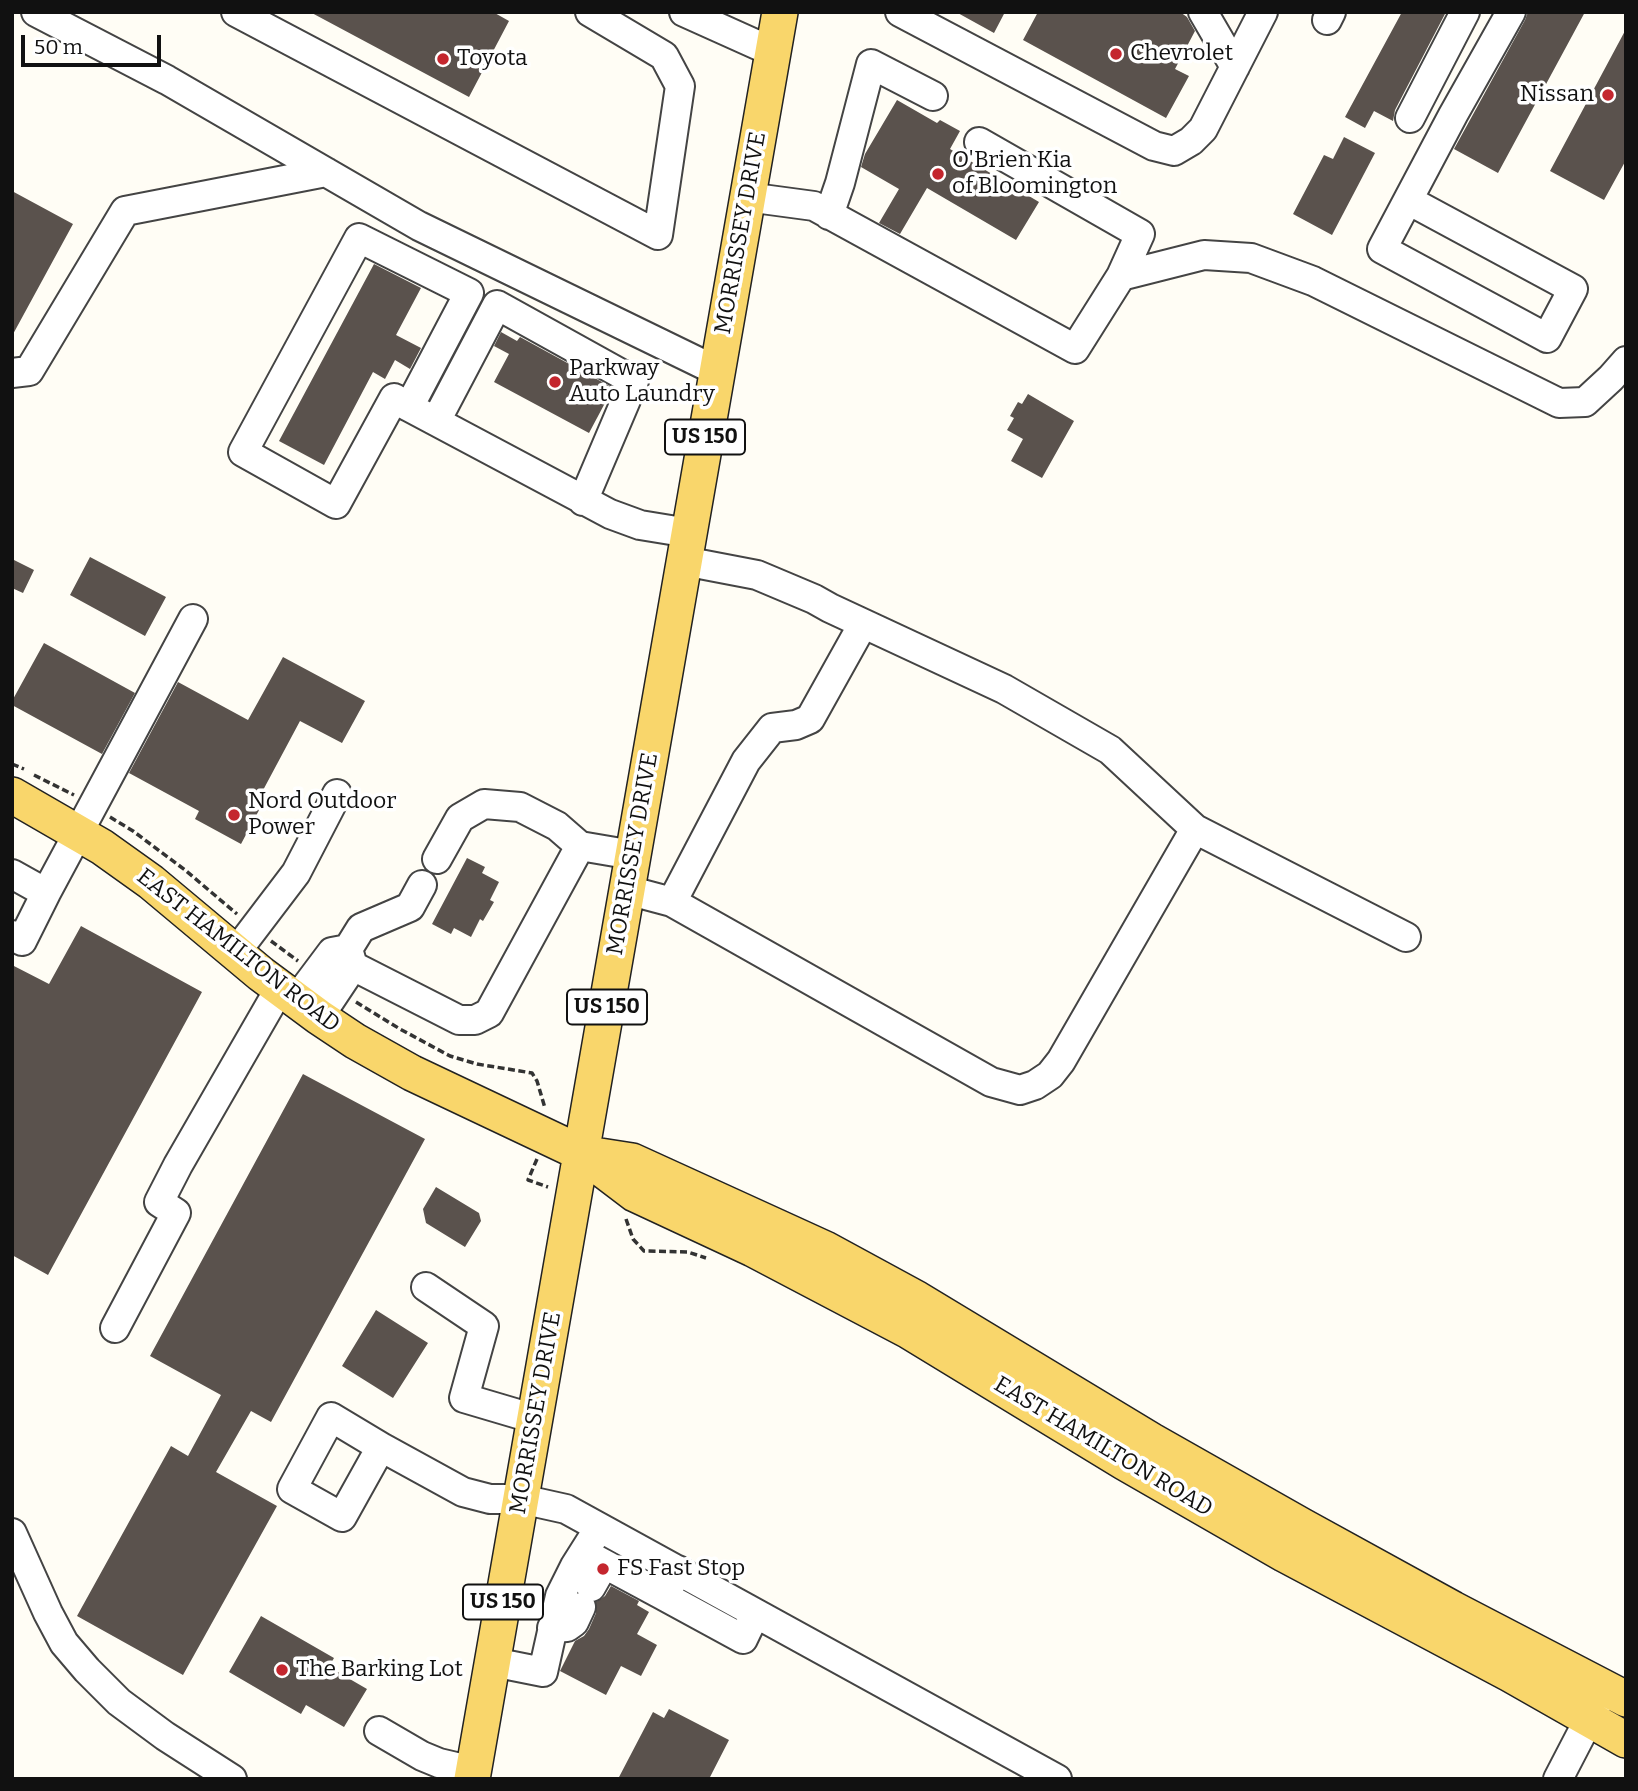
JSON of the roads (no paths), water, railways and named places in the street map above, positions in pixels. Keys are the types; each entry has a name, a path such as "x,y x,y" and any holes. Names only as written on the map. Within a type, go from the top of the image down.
{"main road":[{"name":"MORRISSEY DRIVE","path":"473,1775 780,12"},
{"name":"EAST HAMILTON ROAD","path":"12,795 79,833 150,882 298,1002 355,1041 412,1073 581,1153 635,1194 752,1249 909,1331 1147,1475 1284,1554 1510,1674 1626,1740"},
{"name":"EAST HAMILTON ROAD","path":"581,1153 632,1161 825,1249 917,1299 1152,1441 1302,1527 1615,1694"}],"lane":[{"path":"36,12 167,80 419,226 717,371"},
{"path":"236,12 658,235 680,86 664,56 590,12"},
{"path":"684,12 773,52"},
{"path":"900,12 1154,146 1174,151 1191,141 1203,129 1263,12"},
{"path":"1203,12 1235,67"},
{"path":"1410,118 1465,12"},
{"path":"1408,200 1573,289 1546,338 1382,249 1506,14"},
{"path":"829,215 871,64 933,96"},
{"path":"747,197 814,206 1075,349 1121,276 1140,234 979,142"},
{"path":"12,373 29,371 125,211 326,172"},
{"path":"409,407 469,293 359,238 243,453 336,504 394,398 409,407 583,501 610,514 640,524 686,547 814,599 1004,689 1110,750 1195,829 1406,937"},
{"path":"1121,276 1204,255 1251,258 1312,281 1559,403 1585,402 1626,361"},
{"path":"436,421 497,305 634,381 583,501"},
{"path":"12,935 22,941 193,619"},
{"path":"672,902 746,761 772,728 796,725 810,719 863,624"},
{"path":"236,952 296,873 338,794"},
{"path":"437,859 460,818 484,804 520,807 557,827 580,846 633,855"},
{"path":"627,890 672,902 991,1082 1020,1090 1035,1085 1049,1075 1061,1061 1195,829"},
{"path":"115,1328 176,1213 159,1202 178,1165 332,952 350,957 459,1020 475,1020 489,1013 580,846"},
{"path":"14,879 46,892"},
{"path":"350,957 361,928 410,907 422,885"},
{"path":"426,1287 484,1326 464,1398 535,1419"},
{"path":"381,1447 463,1492 490,1499 521,1499 565,1509 1053,1778"},
{"path":"552,1628 574,1622 590,1578 599,1528"},
{"path":"12,1533 64,1643 87,1670 119,1702 165,1736 232,1779"},
{"path":"664,1596 678,1570"},
{"path":"493,1662 543,1672 560,1596 590,1578 664,1596 743,1639 755,1614"},
{"path":"1558,1779 1589,1719 1615,1694"},
{"path":"379,1731 422,1756 473,1775"}],"place":[{"name":"Chevrolet","path":"1116,54"},
{"name":"Toyota","path":"443,59"},
{"name":"Nissan","path":"1608,95"},
{"name":"O'Brien Kia of Bloomington","path":"938,174"},
{"name":"Parkway Auto Laundry","path":"555,382"},
{"name":"Nord Outdoor Power","path":"234,815"},
{"name":"FS Fast Stop","path":"603,1569"},
{"name":"The Barking Lot","path":"282,1670"}]}
